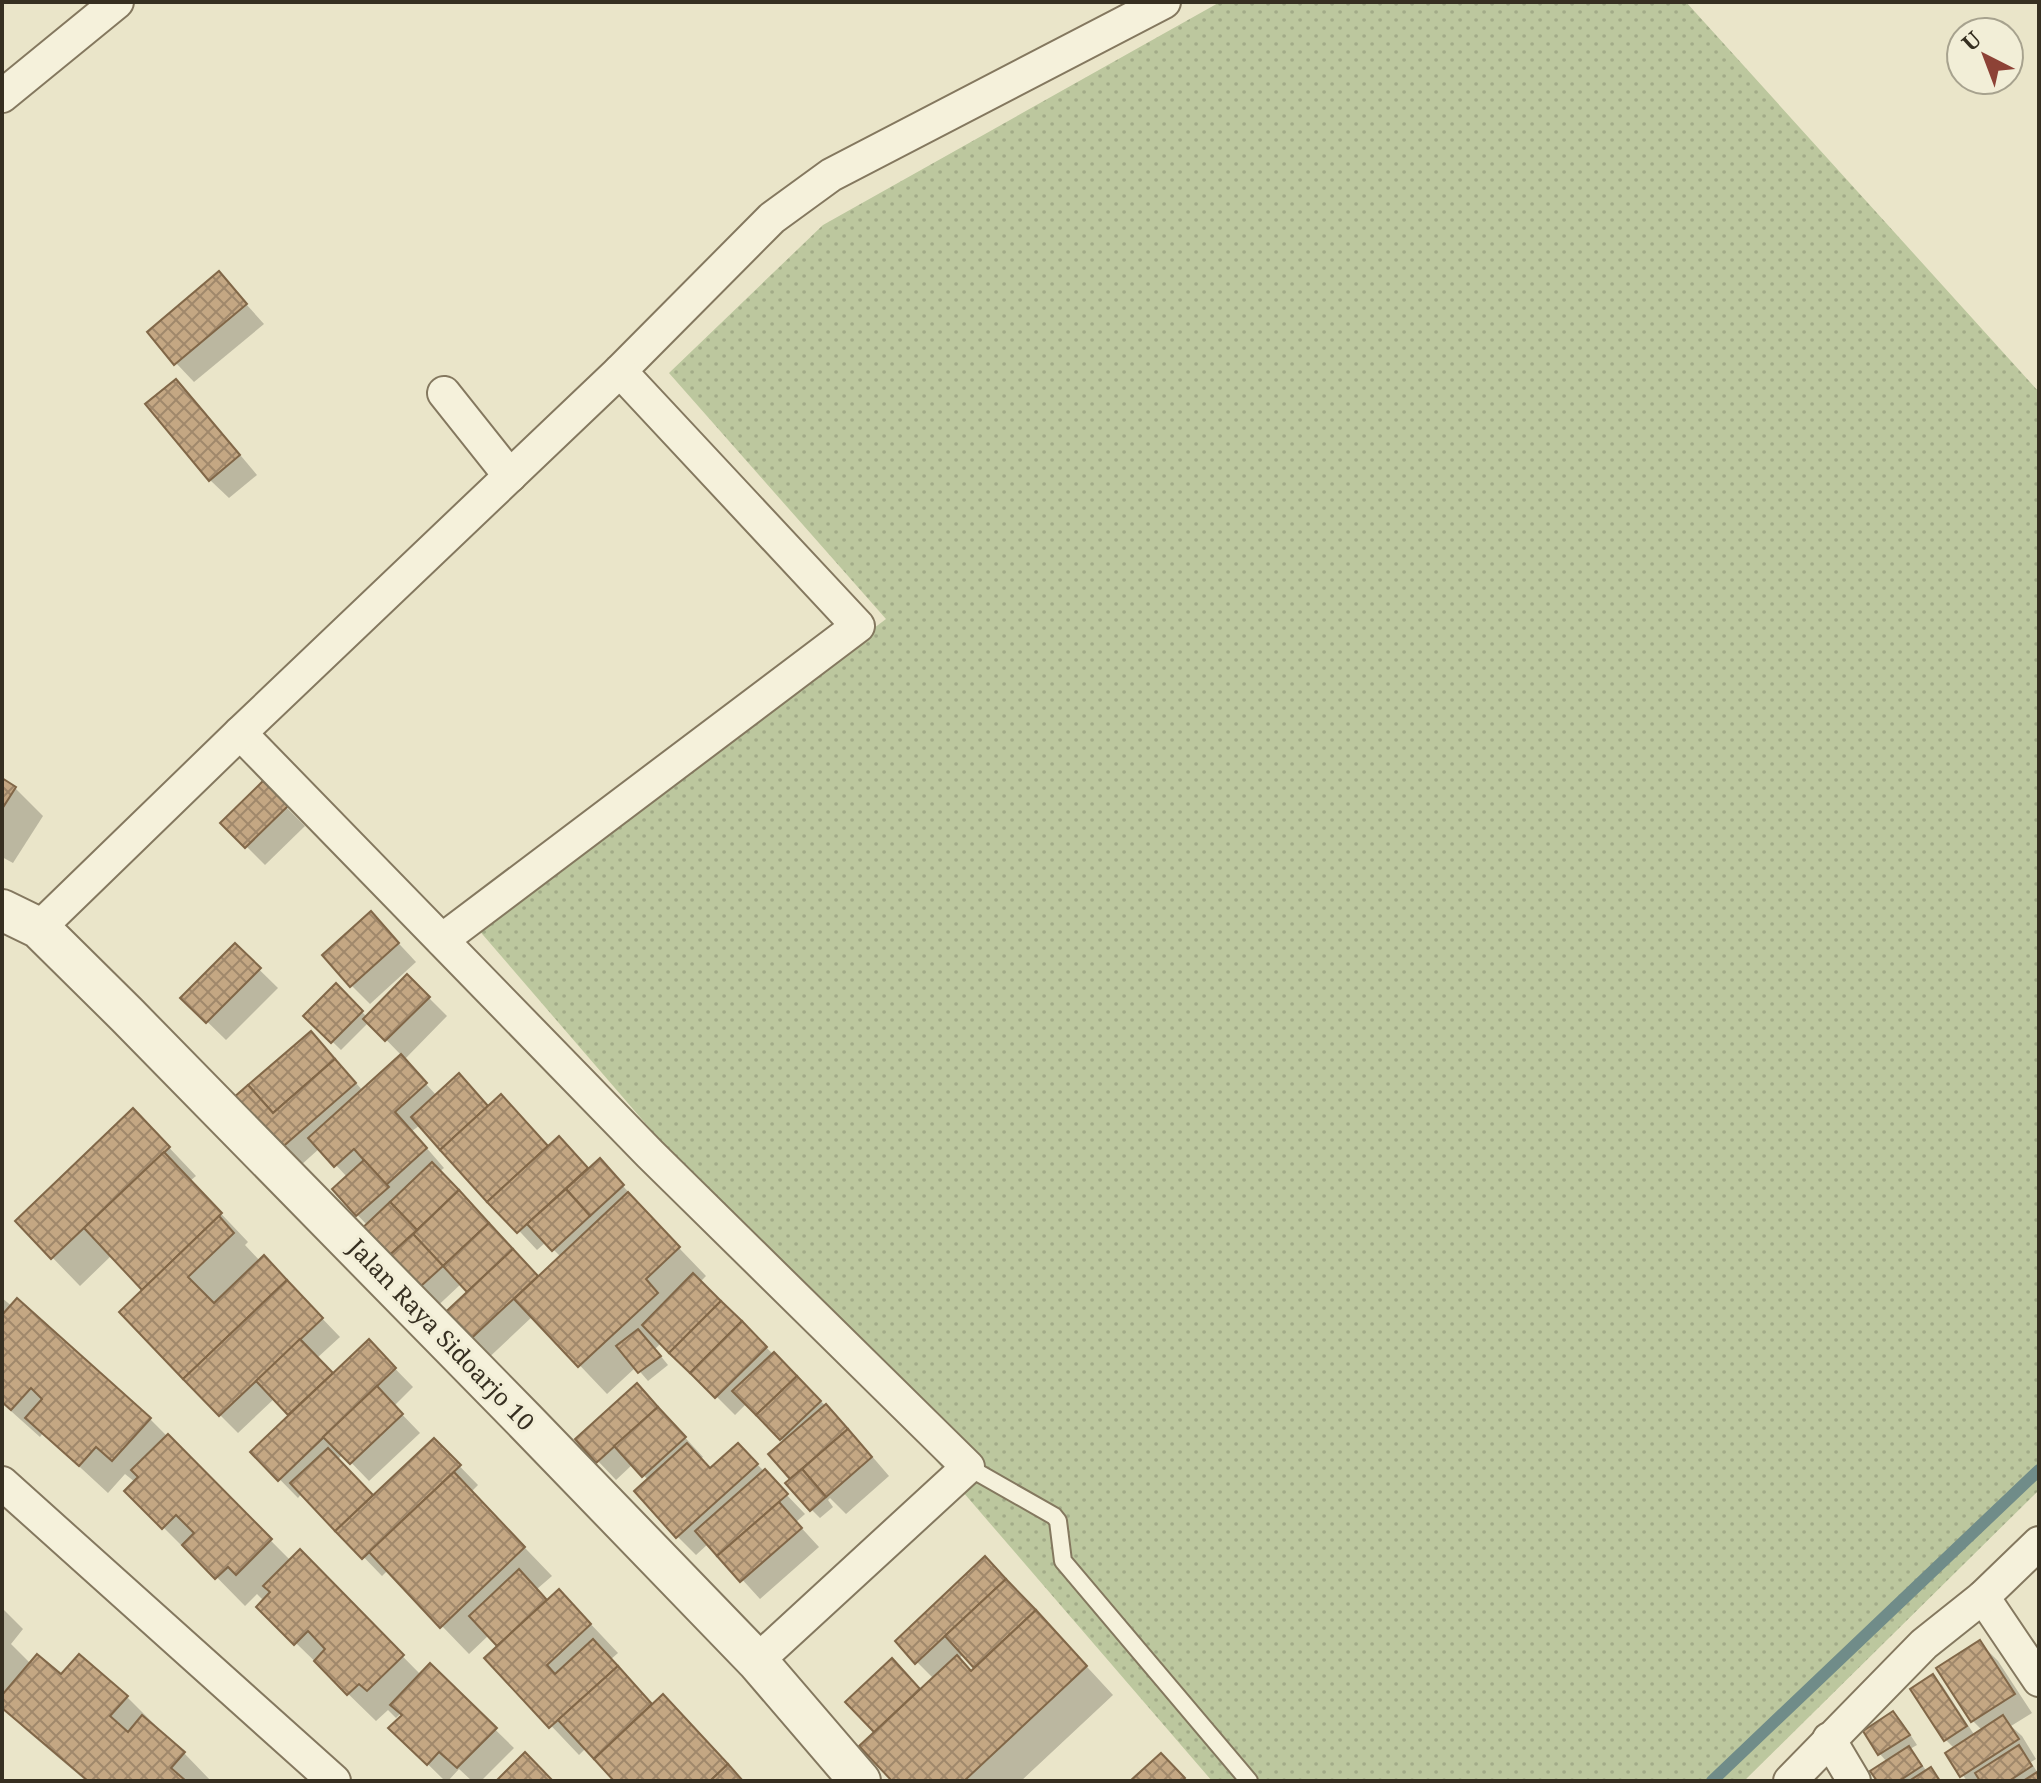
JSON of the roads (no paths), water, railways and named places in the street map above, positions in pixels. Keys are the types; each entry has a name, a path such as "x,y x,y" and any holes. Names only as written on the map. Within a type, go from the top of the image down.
{"street":[{"path":"2,96 117,2"},
{"path":"39,928 620,371 772,218 831,175 1164,2"},
{"path":"442,940 858,626 620,371"},
{"path":"444,393 510,476"},
{"path":"240,733 650,1154 968,1467 757,1661"},
{"name":"Jalan Raya Sidoarjo 10","path":"2,910 39,928 526,1422 757,1661 860,1781"},
{"path":"2,1483 334,1781"},
{"path":"1790,1781 1924,1644 1983,1597 2039,1543"},
{"path":"1983,1597 2039,1680"},
{"path":"1829,1739 1854,1781"}],"lane":[{"path":"968,1467 1054,1516 1058,1521 1063,1561 1249,1781"}],"waterway":[{"path":"1712,1781 2039,1470"}]}
